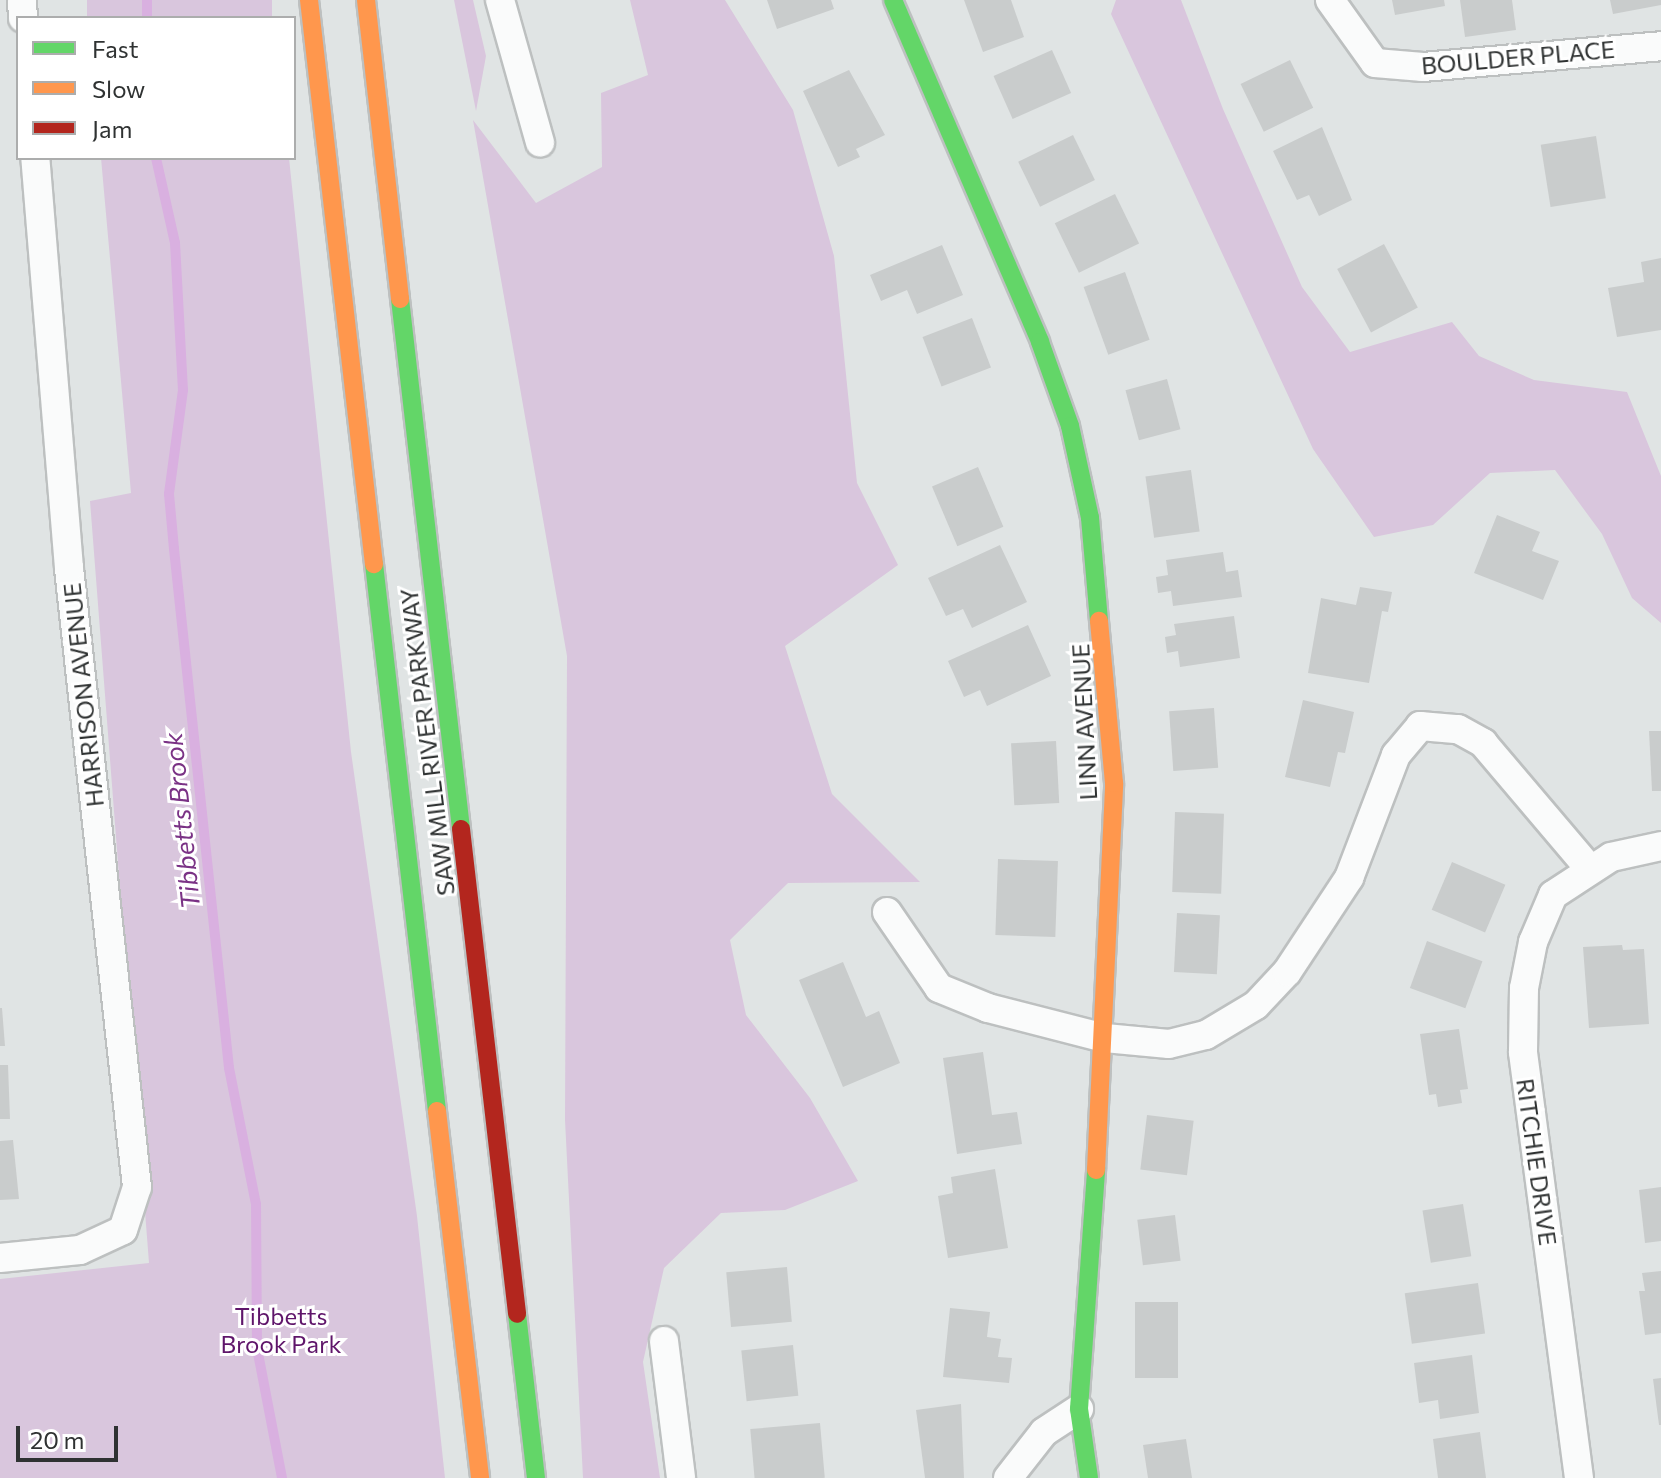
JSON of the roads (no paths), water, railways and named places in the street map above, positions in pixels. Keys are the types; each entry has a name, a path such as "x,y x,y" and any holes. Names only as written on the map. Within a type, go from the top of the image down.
{"main road":[{"name":"SAW MILL RIVER PARKWAY","path":"309,0 480,1478"},
{"name":"SAW MILL RIVER PARKWAY","path":"366,0 536,1478"},
{"name":"LINN AVENUE","path":"893,0 1020,289 1078,457 1090,518 1113,735 1105,1038 1079,1409 1089,1478"}],"street":[{"path":"500,0 540,142"},
{"name":"BOULDER PLACE","path":"1330,0 1375,63 1423,67 1661,46"},
{"name":"HARRISON AVENUE","path":"0,1258 80,1250 123,1230 137,1187 69,568 35,160"},
{"path":"887,912 939,988 988,1008 1105,1038 1169,1044 1206,1035 1256,1005 1287,972 1349,878 1396,755 1420,726 1458,729 1483,743 1590,869"},
{"name":"RITCHIE DRIVE","path":"1579,1478 1523,1052 1523,1020 1533,942 1553,895 1611,857 1661,846"},
{"path":"664,1341 681,1478"},
{"path":"1008,1478 1044,1432 1079,1409"}],"waterway":[{"name":"Tibbetts Brook","path":"147,0 147,16"},
{"name":"Tibbetts Brook","path":"156,160 175,243 183,390 169,494 174,549 229,1068 256,1204 257,1348 282,1478"}],"park label":[{"name":"Tibbetts Brook Park","path":"281,1330"}]}
